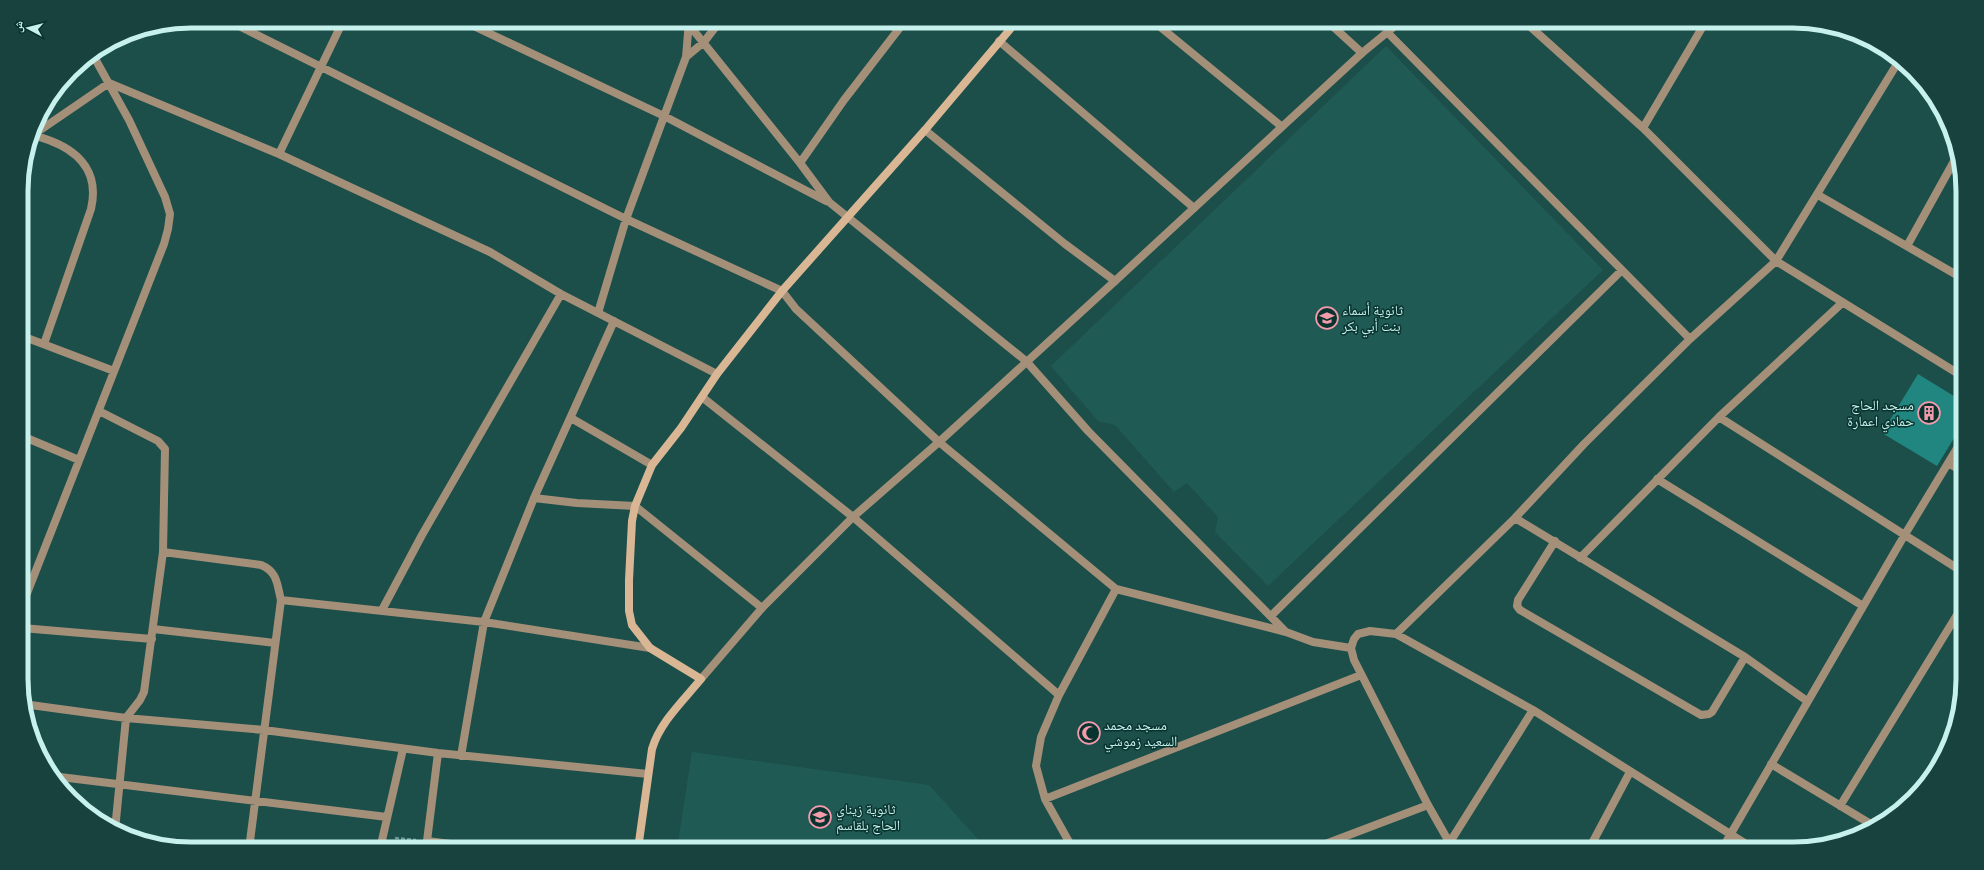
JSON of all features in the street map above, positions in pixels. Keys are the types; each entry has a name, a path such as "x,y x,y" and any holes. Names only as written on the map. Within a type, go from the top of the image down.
{"main road":[{"path":"639,842 652,749 660,728 701,679 650,648 632,626 629,611 630,550 635,506 652,465 681,428 717,374 782,291 925,130 1011,28"}],"street":[{"path":"243,28 626,219 782,291 796,309 939,442 1116,589 1286,632 1313,642 1351,648"},
{"path":"279,154 339,28"},
{"path":"478,28 664,116 829,202 1026,362 1088,431 1286,632"},
{"path":"598,313 626,219 686,57 687,28"},
{"path":"692,28 800,163 829,202"},
{"path":"686,57 704,42 715,28"},
{"path":"800,163 844,100 899,28"},
{"path":"1162,28 1281,126"},
{"path":"1335,28 1362,53"},
{"path":"701,679 762,608 853,517 939,442 1281,126 1362,53 1393,28"},
{"path":"1532,28 1643,128 1776,262 1956,372"},
{"path":"1643,128 1702,28"},
{"path":"1388,33 1690,338"},
{"path":"999,41 1194,208"},
{"path":"28,591 164,244 170,214 162,190 129,120 96,59"},
{"path":"1396,634 1515,518 1584,444 1690,338 1776,262 1896,65"},
{"path":"39,131 108,83"},
{"path":"108,83 279,154 490,252 561,294 717,374"},
{"path":"925,130 1065,244 1115,281"},
{"path":"37,137 73,151 82,160 94,187 91,209 44,344"},
{"path":"1907,246 1954,162"},
{"path":"1818,195 1956,275"},
{"path":"1271,616 1622,270"},
{"path":"382,610 422,535 561,294"},
{"path":"1580,558 1719,417 1842,303"},
{"path":"461,756 484,622 534,498 614,321"},
{"path":"28,338 114,372"},
{"path":"702,397 853,517 1059,695"},
{"path":"98,412 158,441 165,449 163,552 152,639 144,692 140,700 126,718 121,784 116,823"},
{"path":"1719,417 1956,568"},
{"path":"571,418 652,465"},
{"path":"28,439 79,460"},
{"path":"1726,842 1807,701 1956,450"},
{"path":"1948,463 1956,468"},
{"path":"1657,479 1863,606"},
{"path":"534,498 577,503 635,506 762,608"},
{"path":"1515,518 1744,657 1807,701"},
{"path":"1555,541 1518,600 1517,606 1520,610 1701,715 1712,712 1744,657"},
{"path":"163,552 261,565 270,569 276,579 281,600 250,842"},
{"path":"1069,842 1045,799 1036,766 1041,737 1059,695 1116,589"},
{"path":"281,600 484,622 650,648"},
{"path":"1840,806 1956,616"},
{"path":"28,629 152,639"},
{"path":"153,629 275,643"},
{"path":"1449,842 1428,805 1354,660 1351,648 1354,639 1362,632 1370,631 1396,634 1533,710 1743,842"},
{"path":"1045,799 1361,675"},
{"path":"30,705 126,718 264,730 438,754 648,774"},
{"path":"1453,842 1533,710"},
{"path":"382,842 403,749"},
{"path":"427,842 438,754"},
{"path":"1771,764 1869,823"},
{"path":"1593,842 1630,772"},
{"path":"61,777 387,818"},
{"path":"1330,842 1428,805"}],"path":[{"path":"394,837 415,842"}],"shaded area":[{"name":"ثانوية أسماء بنت أبي بكر","path":"1386,46 1603,270 1268,586 1215,532 1218,517 1187,483 1174,492 1115,425 1098,421 1051,366"},
{"name":"ثانوية زيناي الحاج بلقاسم","path":"692,752 929,785 981,842 678,842"}],"building":[{"name":"مسجد الحاج حمادي اعمارة","path":"1918,374 1956,397 1956,435 1937,466 1882,433"}],"place":[{"name":"ثانوية أسماء بنت أبي بكر","path":"1327,318"},
{"name":"مسجد الحاج حمادي اعمارة","path":"1929,413"},
{"name":"مسجد محمد السعيد زموشي","path":"1089,733"},
{"name":"ثانوية زيناي الحاج بلقاسم","path":"820,817"}]}
